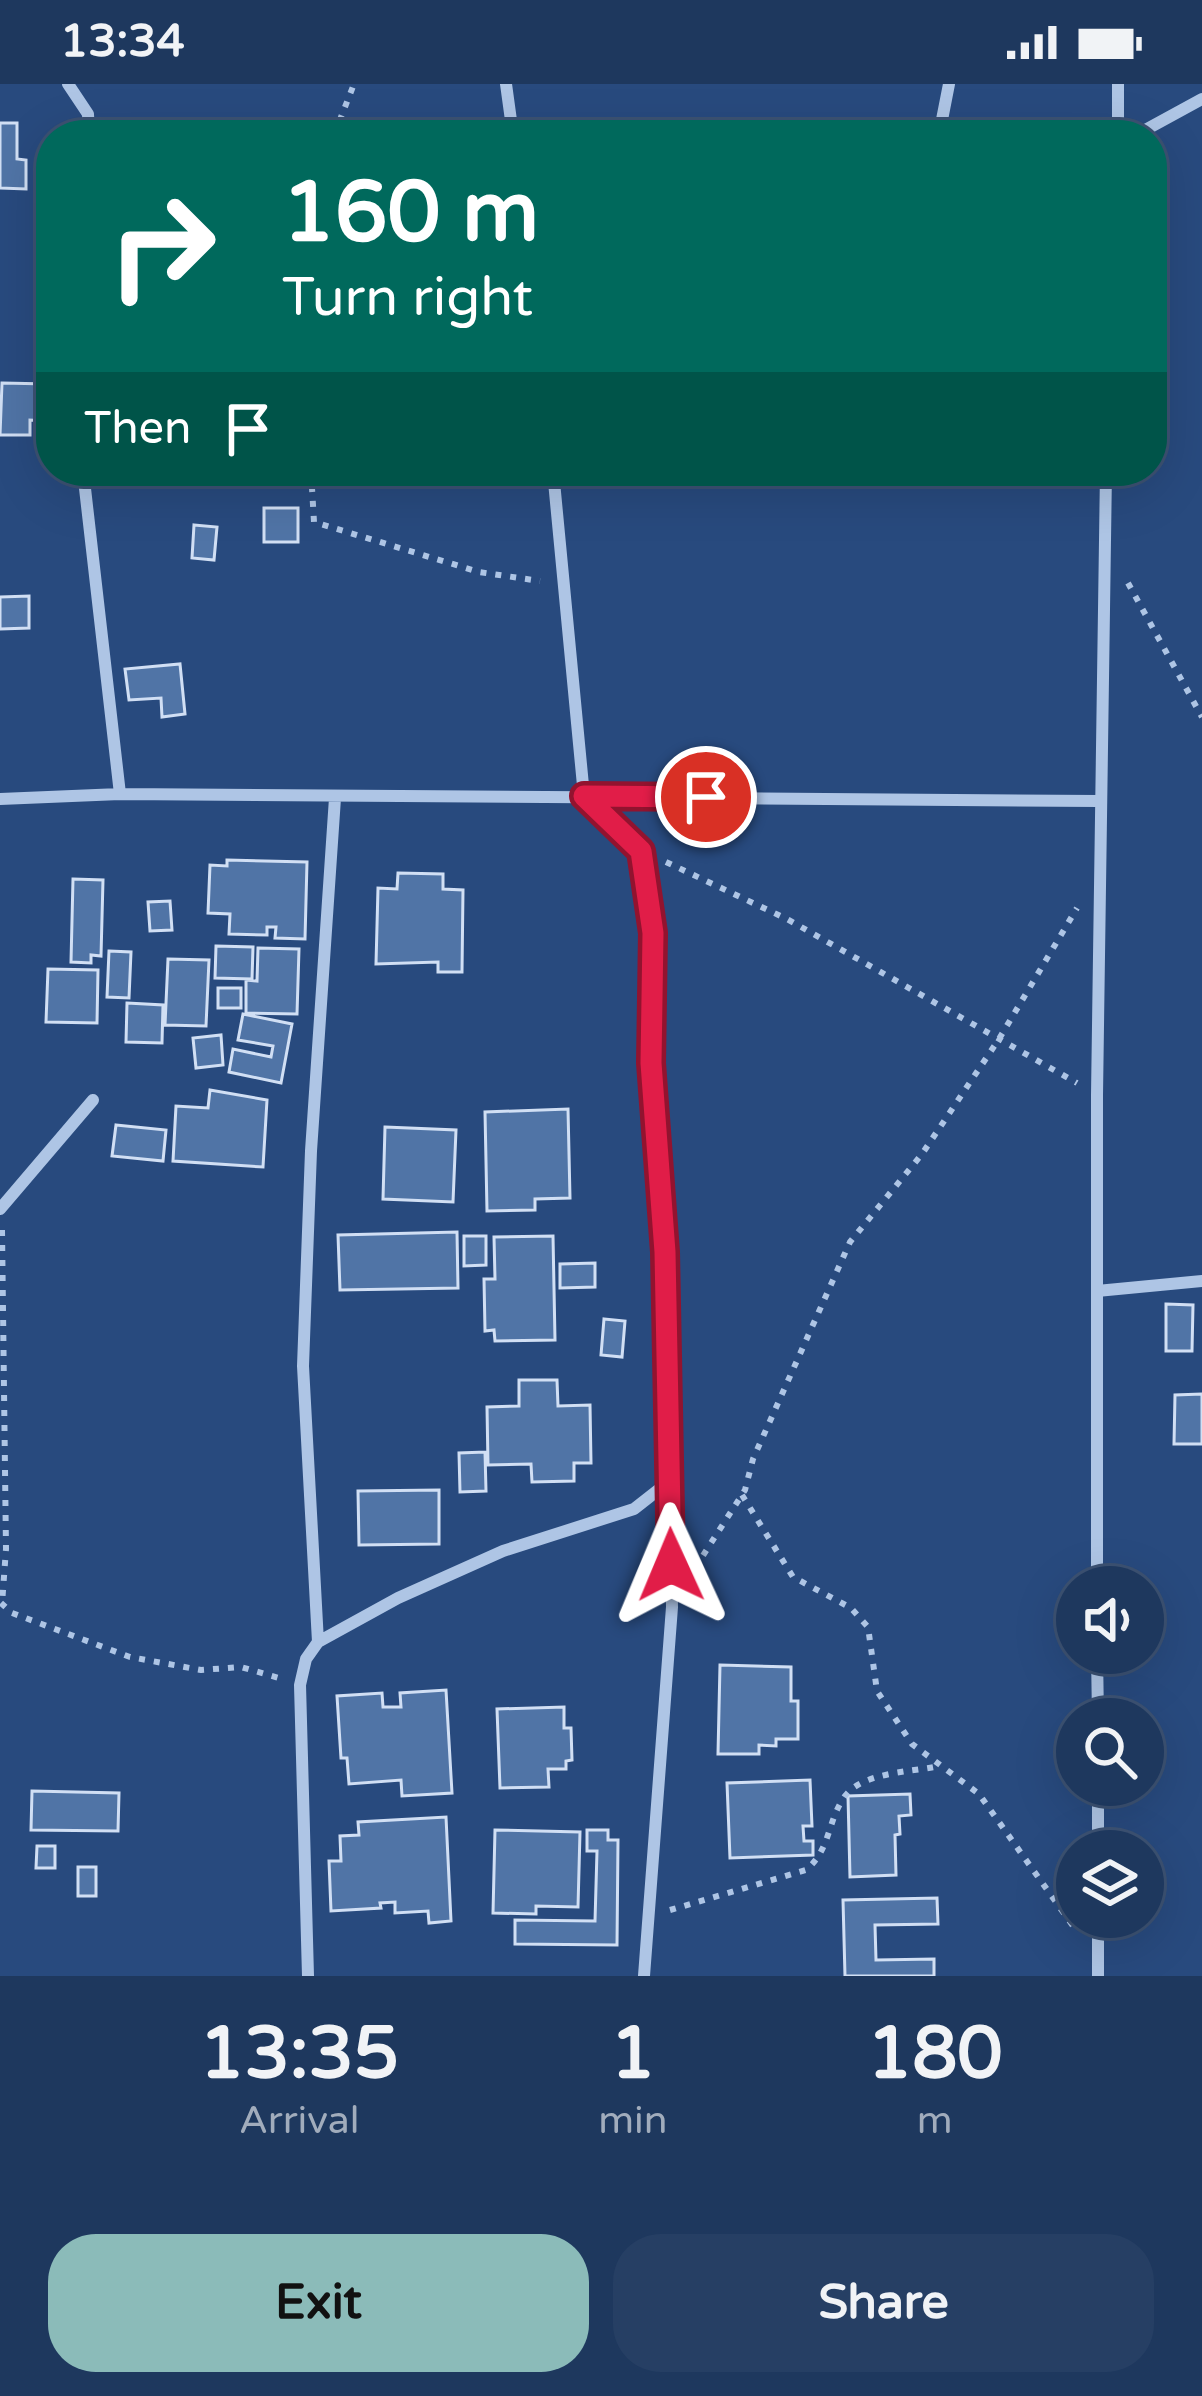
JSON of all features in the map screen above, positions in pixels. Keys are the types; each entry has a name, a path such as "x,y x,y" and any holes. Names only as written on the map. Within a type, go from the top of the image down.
{"street":[{"path":"68,84 88,120"},
{"path":"506,84 511,120"},
{"path":"942,120 949,84"},
{"path":"1118,84 1118,120"},
{"path":"1163,120 1202,98"},
{"path":"85,486 120,794"},
{"path":"555,486 584,796 641,851 653,933 651,1063 665,1252 672,1607 644,1976"},
{"path":"1097,1566 1096,1095 1106,486"},
{"path":"0,799 120,794 1099,801"},
{"path":"318,1642 304,1366 310,1151 335,798"},
{"path":"1,1208 93,1100"},
{"path":"1097,1291 1202,1281"},
{"path":"308,1976 300,1684 306,1659 318,1642 398,1598 503,1551 634,1509 670,1480"},
{"path":"1098,1938 1098,1976"}],"path":[{"path":"340,120 354,84"},
{"path":"312,486 314,522 479,572 561,584"},
{"path":"1125,578 1202,717"},
{"path":"641,851 787,919 1096,1095"},
{"path":"672,1607 742,1495 753,1459 850,1242 922,1154 999,1039 1100,871"},
{"path":"1,1208 6,1549 1,1603 12,1613 130,1657 201,1670 242,1666 300,1684"},
{"path":"742,1495 793,1576 851,1608 868,1628 878,1691 912,1744 979,1794 1056,1902"},
{"path":"649,1916 806,1870 821,1857 845,1797 856,1786 936,1766"}],"building":[{"path":"0,123 17,123 17,159 26,160 26,189 0,188"},
{"path":"2,383 36,384 36,420 30,420 30,435 0,435"},
{"path":"264,508 298,508 298,542 264,542"},
{"path":"194,525 217,527 214,560 192,558"},
{"path":"29,596 29,628 0,629 0,597"},
{"path":"180,664 185,714 162,717 161,698 129,700 125,669"},
{"path":"227,860 307,862 305,939 275,938 276,927 267,927 267,935 229,934 230,914 208,913 210,865 227,866"},
{"path":"398,873 443,874 443,889 463,890 462,972 438,972 438,962 376,964 378,888 397,889"},
{"path":"73,879 103,880 101,956 91,955 91,963 71,962"},
{"path":"170,901 172,930 150,931 148,902"},
{"path":"216,946 253,947 252,979 215,978"},
{"path":"258,948 299,949 297,1014 246,1013 246,980 257,981"},
{"path":"109,951 131,952 129,998 107,997"},
{"path":"168,959 209,960 206,1026 165,1025"},
{"path":"48,969 98,970 97,1023 46,1022"},
{"path":"218,988 241,988 241,1008 218,1008"},
{"path":"127,1003 163,1005 162,1043 126,1042"},
{"path":"243,1014 292,1024 281,1083 229,1072 233,1049 271,1057 273,1046 238,1040"},
{"path":"221,1035 223,1065 196,1068 193,1038"},
{"path":"210,1090 267,1100 263,1167 173,1161 176,1106 208,1108"},
{"path":"568,1109 570,1198 535,1199 535,1210 487,1211 485,1112"},
{"path":"116,1125 166,1130 163,1161 112,1156"},
{"path":"385,1127 456,1130 453,1202 383,1199"},
{"path":"457,1232 458,1288 340,1290 338,1235"},
{"path":"464,1236 486,1236 486,1265 464,1266"},
{"path":"553,1236 555,1340 495,1341 494,1330 485,1331 484,1279 495,1279 494,1237"},
{"path":"595,1263 595,1287 560,1288 560,1264"},
{"path":"1166,1304 1193,1305 1192,1351 1166,1351"},
{"path":"604,1319 625,1321 622,1357 601,1355"},
{"path":"519,1380 557,1380 558,1406 590,1405 591,1463 574,1463 574,1481 532,1482 531,1464 488,1465 487,1407 519,1406"},
{"path":"1202,1394 1202,1444 1174,1444 1175,1395"},
{"path":"485,1452 486,1491 460,1492 459,1453"},
{"path":"439,1490 439,1544 359,1545 358,1491"},
{"path":"720,1665 791,1667 791,1701 798,1701 798,1739 759,1745 759,1754 718,1754"},
{"path":"446,1690 452,1793 402,1796 401,1780 349,1784 347,1758 341,1758 337,1696 382,1693 383,1707 401,1707 400,1693"},
{"path":"564,1707 564,1728 571,1728 572,1760 566,1761 566,1769 548,1769 549,1787 500,1788 497,1709"},
{"path":"810,1780 812,1826 803,1826 804,1841 813,1841 813,1855 730,1858 727,1783"},
{"path":"32,1791 119,1793 118,1831 31,1830"},
{"path":"910,1794 911,1815 899,1816 900,1834 895,1835 896,1875 850,1877 848,1796"},
{"path":"446,1817 451,1921 429,1923 428,1911 395,1913 395,1902 380,1903 381,1908 331,1911 329,1861 341,1861 340,1836 359,1835 358,1822"},
{"path":"495,1830 580,1832 578,1907 536,1906 536,1914 493,1913"},
{"path":"587,1830 608,1830 608,1840 618,1840 617,1945 515,1944 515,1920 595,1921 597,1851 587,1851"},
{"path":"37,1846 55,1846 55,1868 36,1868"},
{"path":"78,1867 96,1867 96,1896 78,1896"},
{"path":"937,1898 938,1924 875,1925 876,1960 934,1959 934,1976 845,1976 843,1900"}],"route":[{"path":"671,1565 665,1252 651,1063 653,933 641,851 584,796 706,797"}]}
